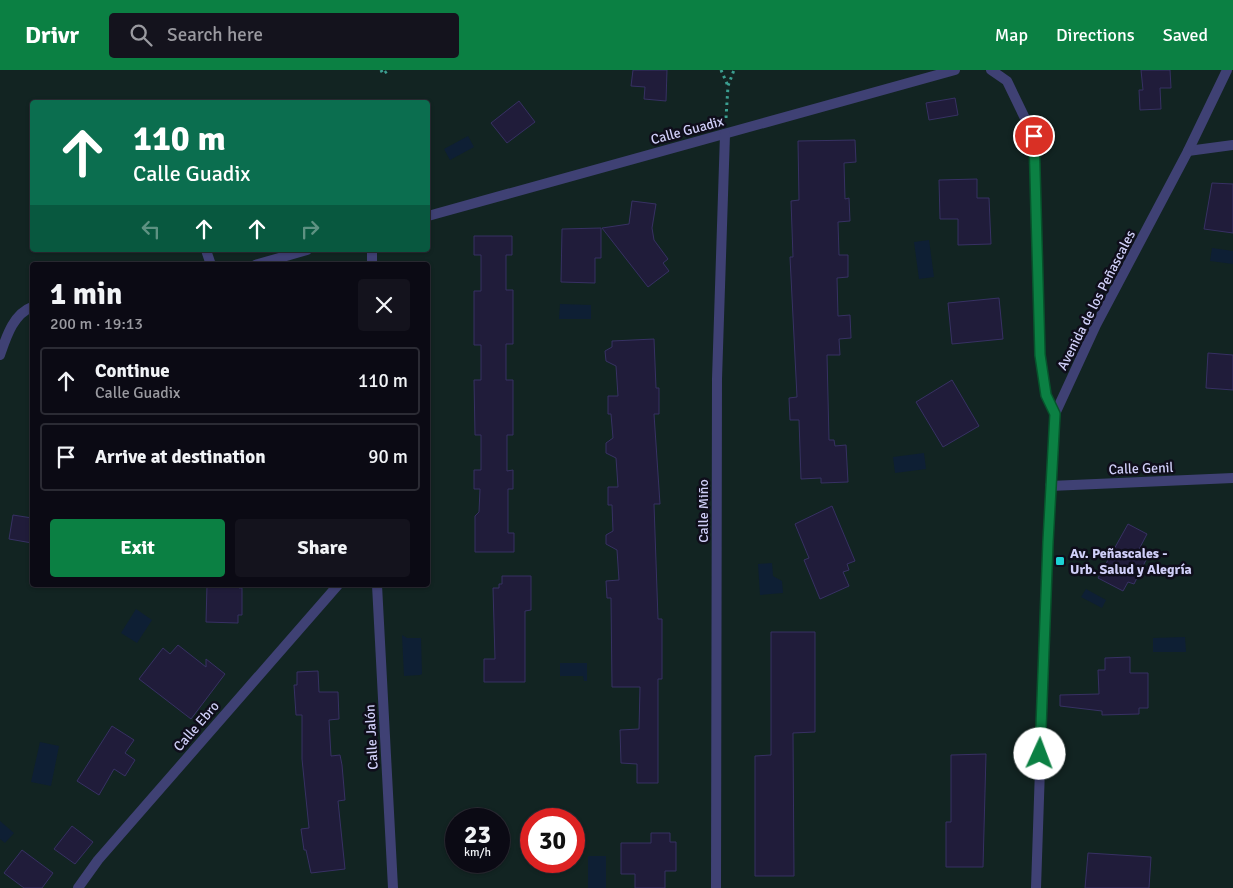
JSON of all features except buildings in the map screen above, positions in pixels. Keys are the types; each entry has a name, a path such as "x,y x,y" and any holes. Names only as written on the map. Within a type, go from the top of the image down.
{"street":[{"name":"Calle Guadix","path":"430,215 955,70"},
{"path":"991,70 1006,81 1034,136 1040,355 1046,395 1055,414"},
{"name":"Avenida de los Peñascales","path":"1036,888 1050,486 1055,414 1096,325 1188,151 1227,70"},
{"name":"Calle Miño","path":"716,888 717,379 725,134"},
{"path":"1188,151 1233,145"},
{"path":"266,262 301,252"},
{"path":"0,356 10,327 30,308"},
{"name":"Calle Genil","path":"1050,486 1233,478"},
{"name":"Calle Ebro","path":"78,888 98,860 336,587"},
{"name":"Calle Jalón","path":"377,587 393,888"}],"path":[{"path":"381,70 383,74 389,70"},
{"path":"722,70 728,86"},
{"path":"725,134 728,86 734,70"}],"green space":[{"path":"0,70 1233,70 1233,888 0,888"}],"water":[{"path":"468,136 474,147 450,160 444,149"},
{"path":"929,240 934,277 919,279 914,242"},
{"path":"1212,248 1233,251 1233,264 1210,261"},
{"path":"560,304 591,305 591,319 559,319"},
{"path":"924,453 926,469 895,473 893,457"},
{"path":"772,563 773,576 782,581 783,593 760,595 758,564"},
{"path":"1086,589 1106,600 1102,608 1081,597"},
{"path":"136,609 152,620 137,643 121,633"},
{"path":"402,635 407,638 421,638 422,674 420,675 404,676"},
{"path":"1185,637 1186,652 1153,652 1153,638"},
{"path":"560,663 587,663 587,681 584,681 583,676 560,676"},
{"path":"40,742 59,746 51,786 31,782"},
{"path":"0,821 14,833 5,843 0,839"},
{"path":"588,856 606,856 606,888 588,888"}],"place":[{"name":"Av. Peñascales - Urb. Salud y Alegría","path":"1060,561"}],"route":[{"path":"1034,136 1040,355 1046,395 1055,414 1050,486 1040,754"}]}
